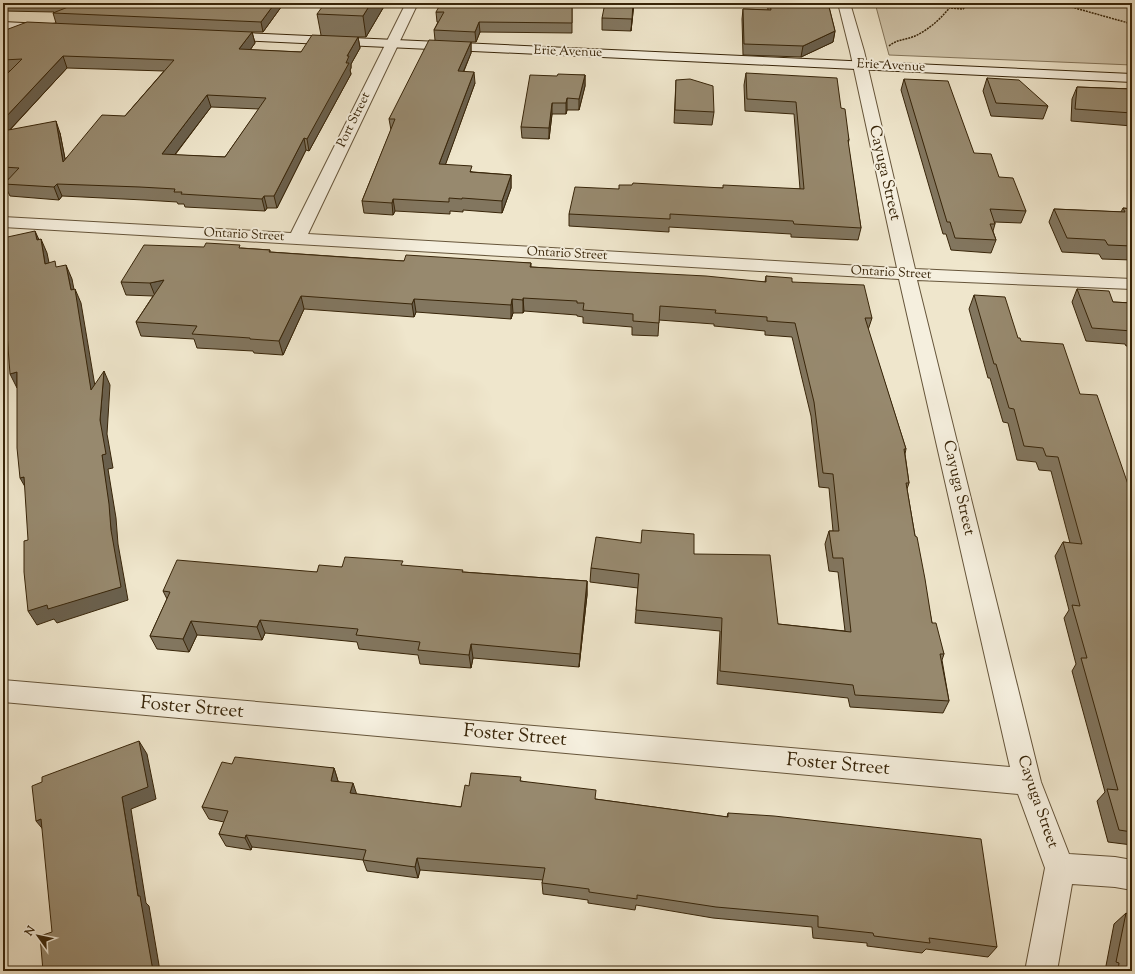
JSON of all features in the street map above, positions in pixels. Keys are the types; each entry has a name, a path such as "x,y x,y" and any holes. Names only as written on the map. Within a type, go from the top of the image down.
{"street":[{"name":"Port Street","path":"296,238 412,3"},
{"name":"Cayuga Street","path":"844,3 1027,782 1060,868 1042,971"},
{"path":"3,26 58,28"},
{"name":"Erie Avenue","path":"209,35 391,44 858,58 1132,78"},
{"name":"Ontario Street","path":"3,222 907,274 1132,284"},
{"name":"Foster Street","path":"3,691 1027,782"},
{"path":"1060,868 1115,872 1132,875"}],"path":[{"path":"858,58 884,51 890,44 896,41 926,31 941,15 951,8 953,3"},
{"path":"951,8 964,9 968,3"},
{"path":"988,3 1014,6 1026,3"},
{"path":"1057,3 1132,24"}],"shaded area":[{"path":"875,3 1132,3 1132,65 889,55"}],"building":[{"path":"78,3 275,3 261,22 53,13"},
{"path":"325,3 371,3 363,16 317,14"},
{"path":"441,3 572,3 572,23 479,22 475,32 434,30 444,12 436,12"},
{"path":"605,3 633,3 632,19 602,18"},
{"path":"770,3 828,3 835,31 803,46 744,44 743,9 771,10"},
{"path":"27,22 252,32 239,49 301,52 312,35 358,37 347,56 349,56 346,63 349,63 307,139 304,138 274,196 264,196 262,199 181,194 182,192 174,192 175,189 57,184 54,187 4,184 19,168 3,167 3,131 56,121 63,162 102,115 125,116 174,60 63,56 3,120 3,78 22,59 3,60 3,31","holes":["207,95 266,98 225,157 162,154"]},
{"path":"429,40 471,42 458,71 474,72 439,164 472,166 470,172 511,175 502,201 449,198 449,202 393,199 392,203 362,201 395,119 389,119"},
{"path":"746,73 837,78 841,108 845,109 861,228 794,224 793,221 670,214 670,219 569,214 575,187 619,189 619,185 632,185 633,183 723,188 723,185 804,189 796,102 747,99"},
{"path":"558,74 585,75 579,99 567,98 566,103 552,103 549,128 521,127 530,75 557,76"},
{"path":"987,78 1019,80 1048,106 996,103"},
{"path":"690,79 713,86 714,112 675,110 676,80"},
{"path":"904,79 948,81 974,153 991,154 999,177 1013,178 1026,211 990,209 995,224 990,224 996,240 955,238 950,222 947,222"},
{"path":"1077,87 1132,89 1132,113 1075,109"},
{"path":"1123,208 1132,209 1132,246 1108,245 1105,240 1067,238 1054,209 1125,212"},
{"path":"35,231 37,240 41,239 45,264 55,261 56,267 66,265 71,290 75,289 91,390 104,371 100,420 106,454 102,455 111,530 121,587 48,609 47,605 28,611 24,572 24,541 28,540 24,477 20,478 17,448 17,372 10,374 3,291 3,238"},
{"path":"206,243 240,245 239,248 270,250 269,252 371,259 404,261 406,255 531,263 530,267 706,276 766,282 766,276 792,278 792,282 864,285 872,318 865,318 906,449 904,449 909,483 906,483 915,536 917,537 932,623 936,623 944,654 940,654 949,701 855,695 853,685 720,671 722,618 636,610 639,574 591,568 596,537 641,543 642,530 694,534 694,554 770,555 778,624 851,632 843,558 833,558 829,531 839,531 833,474 823,473 814,402 795,323 767,321 767,317 715,313 716,310 660,306 659,323 633,321 633,314 583,310 584,303 577,303 577,301 523,298 523,300 512,299 511,305 414,299 412,304 301,296 279,341 192,334 197,326 136,322 164,280 150,283 121,282 144,245 204,247"},
{"path":"1077,289 1109,291 1113,302 1132,303 1132,331 1092,328"},
{"path":"974,295 1005,297 1018,338 1020,338 1021,341 1063,344 1080,394 1097,395 1130,490 1132,490 1132,832 1119,830 1107,789 1118,790 1081,658 1087,658 1072,605 1080,606 1063,542 1082,544 1058,457 1046,456 1043,448 1024,446 1014,409 1009,408 996,364 994,364"},
{"path":"345,557 403,561 401,565 463,570 462,572 587,581 580,654 471,644 469,655 418,650 420,642 356,635 358,629 260,620 257,627 191,621 183,639 150,636 170,592 163,591 177,560 317,572 319,565 342,567"},
{"path":"139,741 148,787 122,797 138,896 140,896 153,971 43,971 40,936 52,932 41,819 36,821 32,786 42,782 42,777"},
{"path":"235,757 334,768 331,781 353,783 350,793 461,807 465,785 469,786 471,773 521,777 520,781 596,790 595,799 728,817 728,813 774,816 981,839 997,947 929,938 930,943 874,936 873,933 818,927 818,916 716,907 637,895 637,899 589,892 589,889 542,883 545,868 417,858 415,867 363,860 366,850 246,835 245,838 219,834 228,811 202,807 222,762 232,764"},
{"path":"1126,913 1132,916 1132,971 1118,971 1119,963 1116,962"}]}
